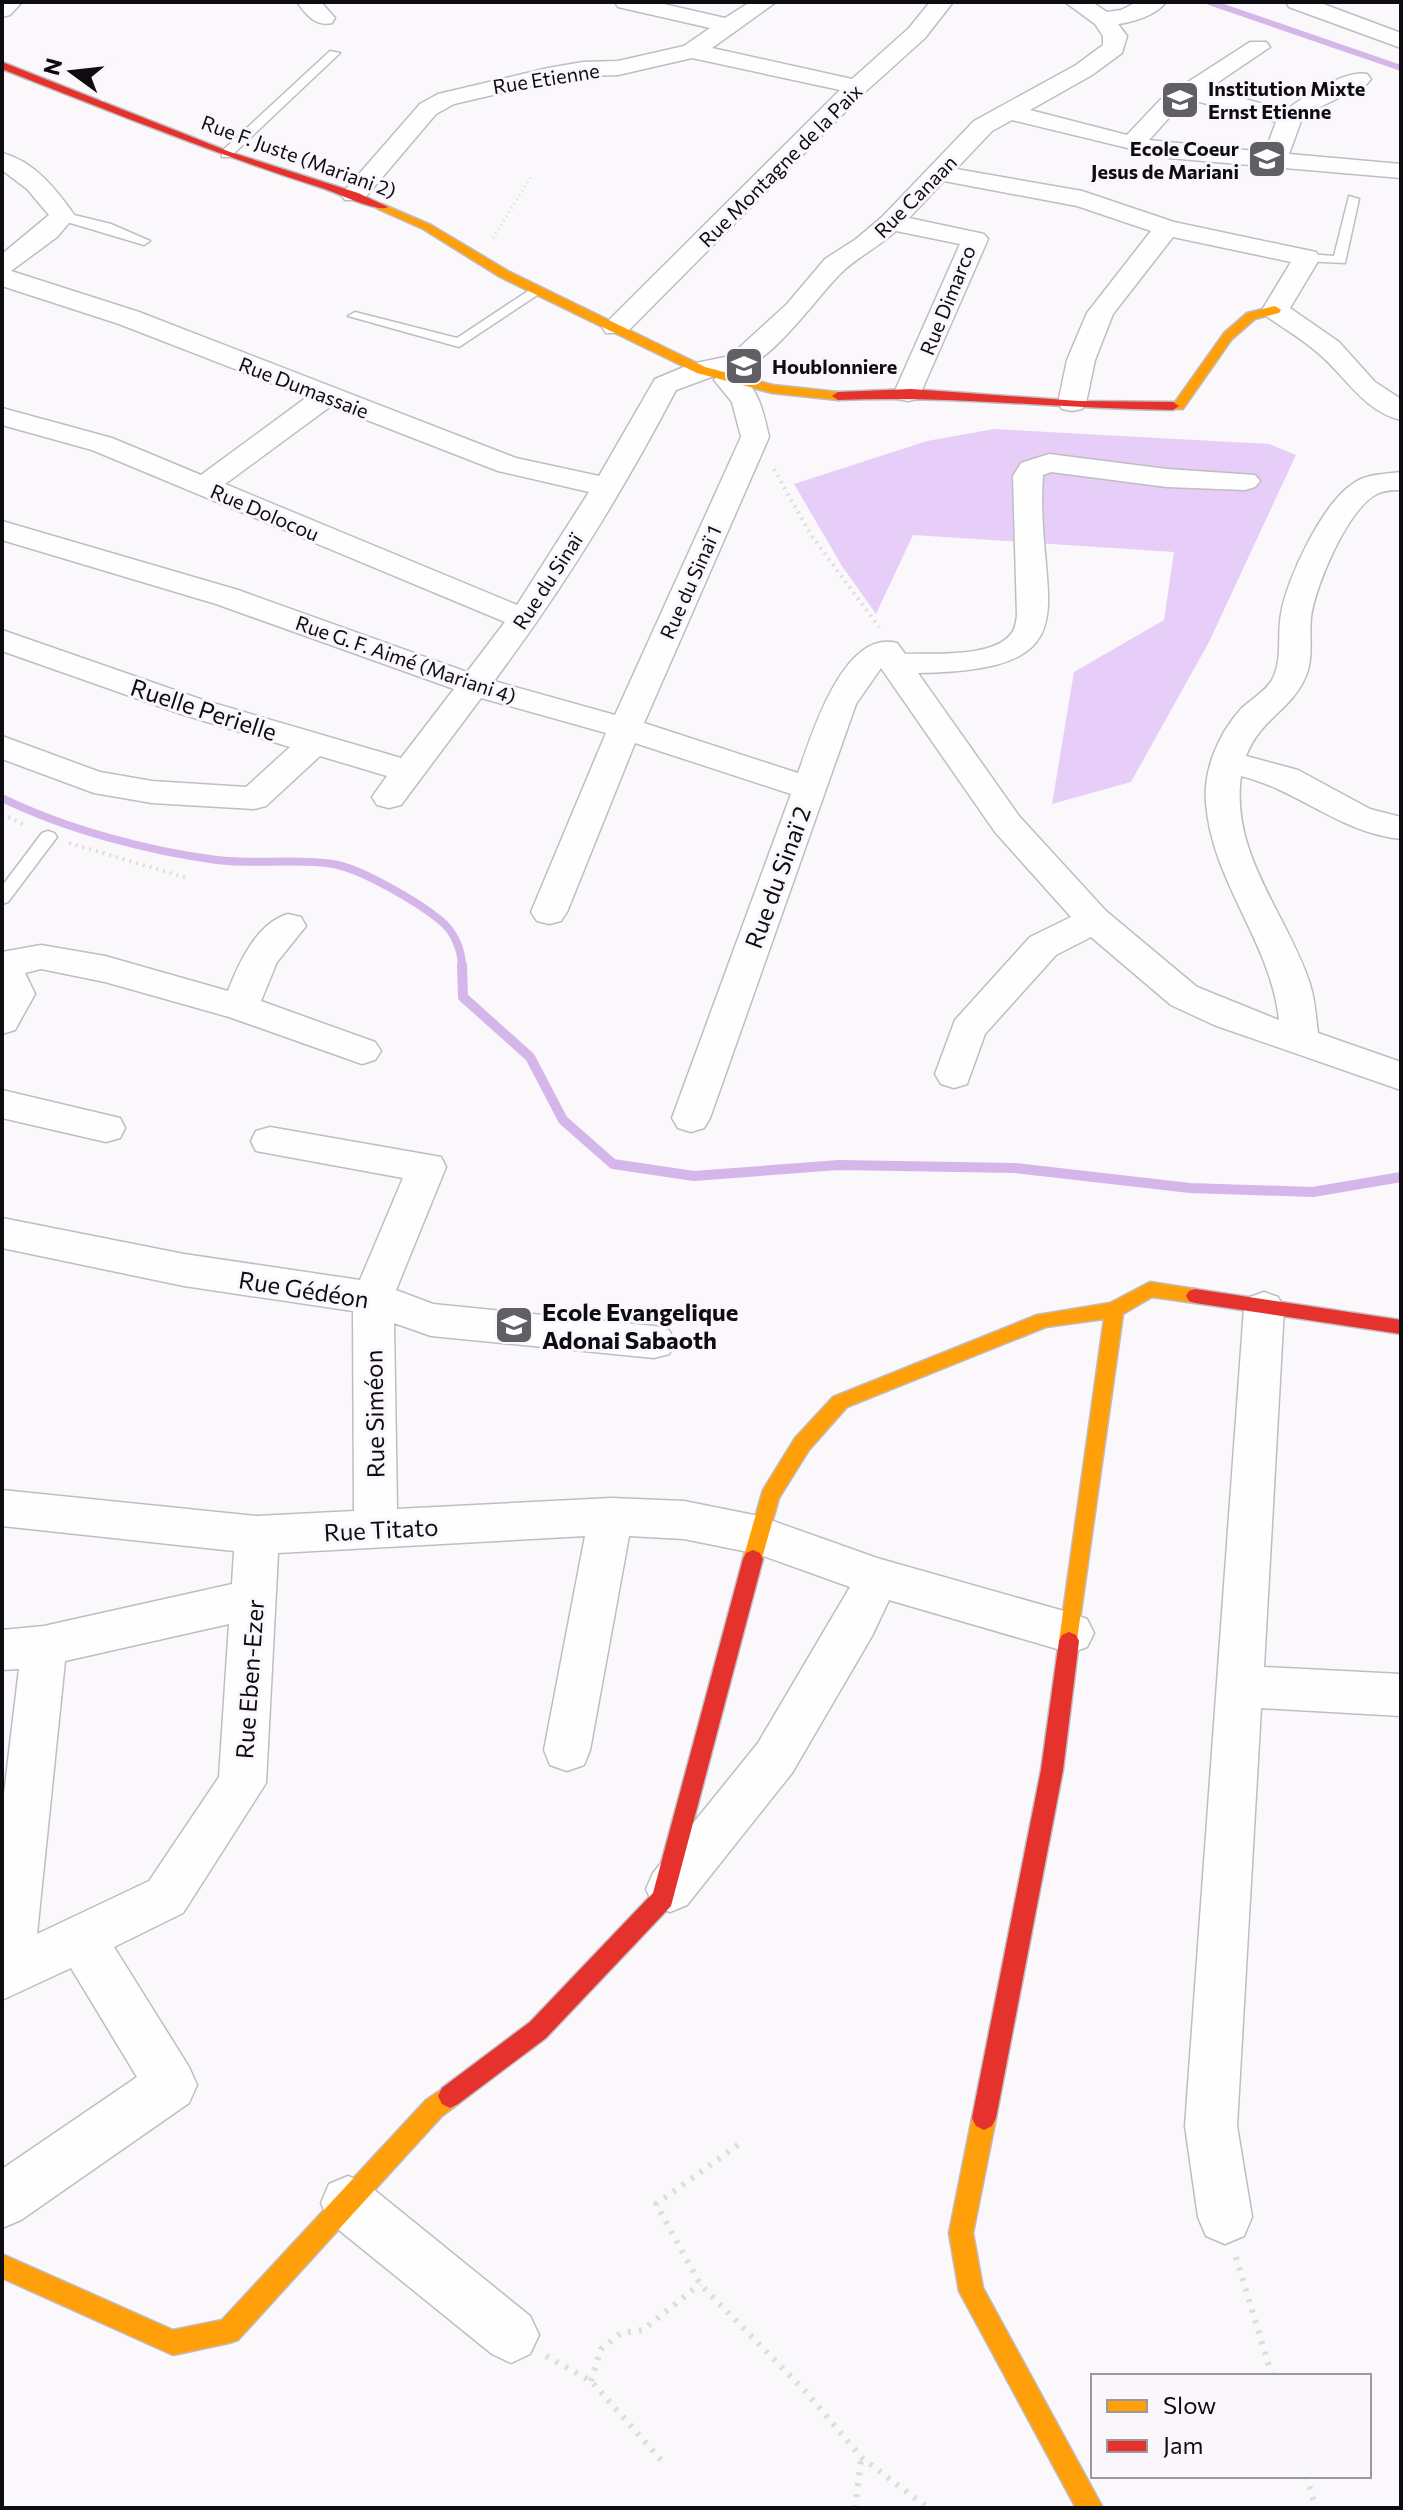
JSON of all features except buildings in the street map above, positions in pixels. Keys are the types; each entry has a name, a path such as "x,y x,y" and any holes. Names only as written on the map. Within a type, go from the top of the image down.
{"street":[{"path":"2,10 11,2"},
{"path":"626,2 729,26"},
{"name":"Rue Etienne","path":"354,195 428,109 446,99 548,75 583,69 618,68 692,51 765,2"},
{"name":"Rue Montagne de la Paix","path":"616,327 857,87 917,33 942,2"},
{"path":"1076,2 1115,17 1155,2"},
{"path":"1297,2 1395,33"},
{"name":"Rue Canaan","path":"715,375 739,363 796,310 834,265 891,222 983,126 1084,70 1114,48 1115,17"},
{"path":"1132,144 1168,105 1258,47"},
{"path":"692,51 857,87"},
{"name":"Rue F. Juste (Mariani 2)","path":"2,65 226,154 354,195 427,227 537,289 715,375 785,391 830,395 908,393 1139,408 1179,406 1228,336 1251,316 1275,310"},
{"path":"1275,158 1290,118 1310,103 1359,79"},
{"path":"1190,92 1290,118"},
{"path":"1012,112 1169,151 1398,164"},
{"path":"2,160 14,165 46,193 62,216 48,232 13,246 2,266"},
{"path":"939,173 1082,199 1167,228 1307,258 1275,310 1329,348 1365,388 1397,402"},
{"name":"Rue Dimarco","path":"891,222 975,239 908,393"},
{"path":"1072,403 1081,360 1100,313 1167,228"},
{"name":"Rue Dumassaie","path":"2,277 129,318 508,465 608,487"},
{"path":"715,375 746,400 755,437"},
{"name":"Rue du Sinaï","path":"398,784 476,686 524,619 608,487 665,385 715,375"},
{"path":"204,486 326,396"},
{"name":"Rue Dolocou","path":"2,416 102,444 524,619"},
{"name":"Rue du Sinaï 1","path":"549,912 625,728 755,437"},
{"path":"890,657 981,659 1005,654 1029,633 1033,616 1028,505 1031,469 1049,463 1167,478 1245,481"},
{"path":"1300,1040 1291,981 1248,895 1227,840 1222,796 1228,762 1251,717 1286,684 1296,658 1296,615 1301,591 1314,560 1349,505 1364,489 1401,481"},
{"name":"Rue G. F. Aimé (Mariani 4)","path":"2,530 227,597 476,686 625,728 809,788"},
{"name":"Ruelle Perielle","path":"2,640 192,707 314,743 398,784"},
{"path":"890,657 1007,824 1094,920 1184,996 1227,1016 1401,1076"},
{"name":"Rue du Sinaï 2","path":"691,1118 840,704 866,663 890,657"},
{"path":"840,704 879,699 924,709"},
{"path":"2,747 94,782 152,792 254,798 314,743"},
{"path":"1228,762 1293,781 1347,814 1401,828"},
{"path":"954,1074 968,1029 993,1000 1043,946 1094,920"},
{"path":"240,1007 253,972 269,943 288,926"},
{"path":"2,1021 17,994 2,965 41,957 105,969 240,1007 362,1051"},
{"path":"2,1104 106,1128"},
{"path":"270,1141 427,1167 373,1298"},
{"name":"Rue Gédéon","path":"2,1233 184,1270 373,1298 431,1320 654,1342"},
{"path":"663,1899 770,1496 802,1444 840,1402 1044,1320 1114,1310 1150,1289 1401,1327"},
{"name":"Rue Siméon","path":"373,1298 376,1530"},
{"path":"1225,2217 1211,2126 1264,1308"},
{"path":"1090,2508 1007,2351 971,2291 961,2233 1052,1770 1114,1310"},
{"name":"Rue Titato","path":"2,1508 257,1535 611,1516 684,1520 759,1535 877,1577 1071,1633"},
{"path":"567,1750 611,1516"},
{"name":"Rue Eben-Ezer","path":"5,1974 166,1897 242,1783 257,1535"},
{"path":"2,2266 173,2343 229,2331 434,2108 538,2030 663,1899 775,1758 856,1622 877,1577"},
{"path":"5,1974 23,1648 254,1599"},
{"path":"1238,1686 1401,1695"},
{"path":"2,2201 171,2085 80,1938"},
{"path":"348,2203 511,2335"}],"lane":[{"path":"226,154 334,53"},
{"path":"1307,258 1340,260 1353,199"},
{"path":"62,216 144,241"},
{"path":"355,316 459,343 537,289"},
{"path":"2,898 48,837"}],"path":[{"path":"479,259 532,175"},
{"path":"755,437 811,535 890,641 890,657"},
{"path":"2,814 48,837 187,878"},
{"path":"738,2145 656,2204 700,2284 806,2392 862,2458 928,2508"},
{"path":"1225,2217 1271,2374"},
{"path":"591,2381 601,2349 621,2333 643,2330 700,2284"},
{"path":"511,2335 591,2381 661,2460"},
{"path":"855,2508 862,2458"},
{"path":"1307,2478 1316,2508"}],"shaded area":[{"path":"994,429 1269,444 1296,455 1209,642 1131,782 1052,804 1074,672 1164,620 1174,552 913,535 876,614 842,566 794,484 927,441"}],"waterway":[{"path":"1209,2 1401,68"},
{"path":"2,798 52,820 163,851 231,861 333,864 358,872 418,904 440,920 456,941 462,967"},
{"path":"462,965 463,997 530,1057 563,1120 613,1164 694,1176 839,1165 1015,1168 1190,1188 1313,1192 1401,1177"}],"traffic: slow":[{"path":"382,207 427,227 504,274 701,370 772,389 838,396"},
{"path":"1173,406 1179,406 1228,336 1251,316 1275,310"},
{"path":"753,1559 770,1496 802,1444 840,1402 1044,1320 1114,1310 1150,1289 1195,1296"},
{"path":"1069,1641 1114,1310"},
{"path":"2,2266 173,2343 229,2331 434,2108 450,2096"},
{"path":"984,2118 961,2233 971,2291 1090,2508"}],"traffic: jam":[{"path":"2,65 226,154 382,207"},
{"path":"838,396 911,393 1079,405 1173,406"},
{"path":"1195,1296 1401,1327"},
{"path":"450,2096 538,2030 663,1899 753,1559"},
{"path":"984,2118 1052,1770 1069,1641"}],"place":[{"name":"Institution Mixte Ernst Etienne","path":"1180,100"},
{"name":"Ecole Coeur Jesus de Mariani","path":"1267,159"},
{"name":"Houblonniere","path":"744,366"},
{"name":"Ecole Evangelique Adonai Sabaoth","path":"514,1325"}]}
